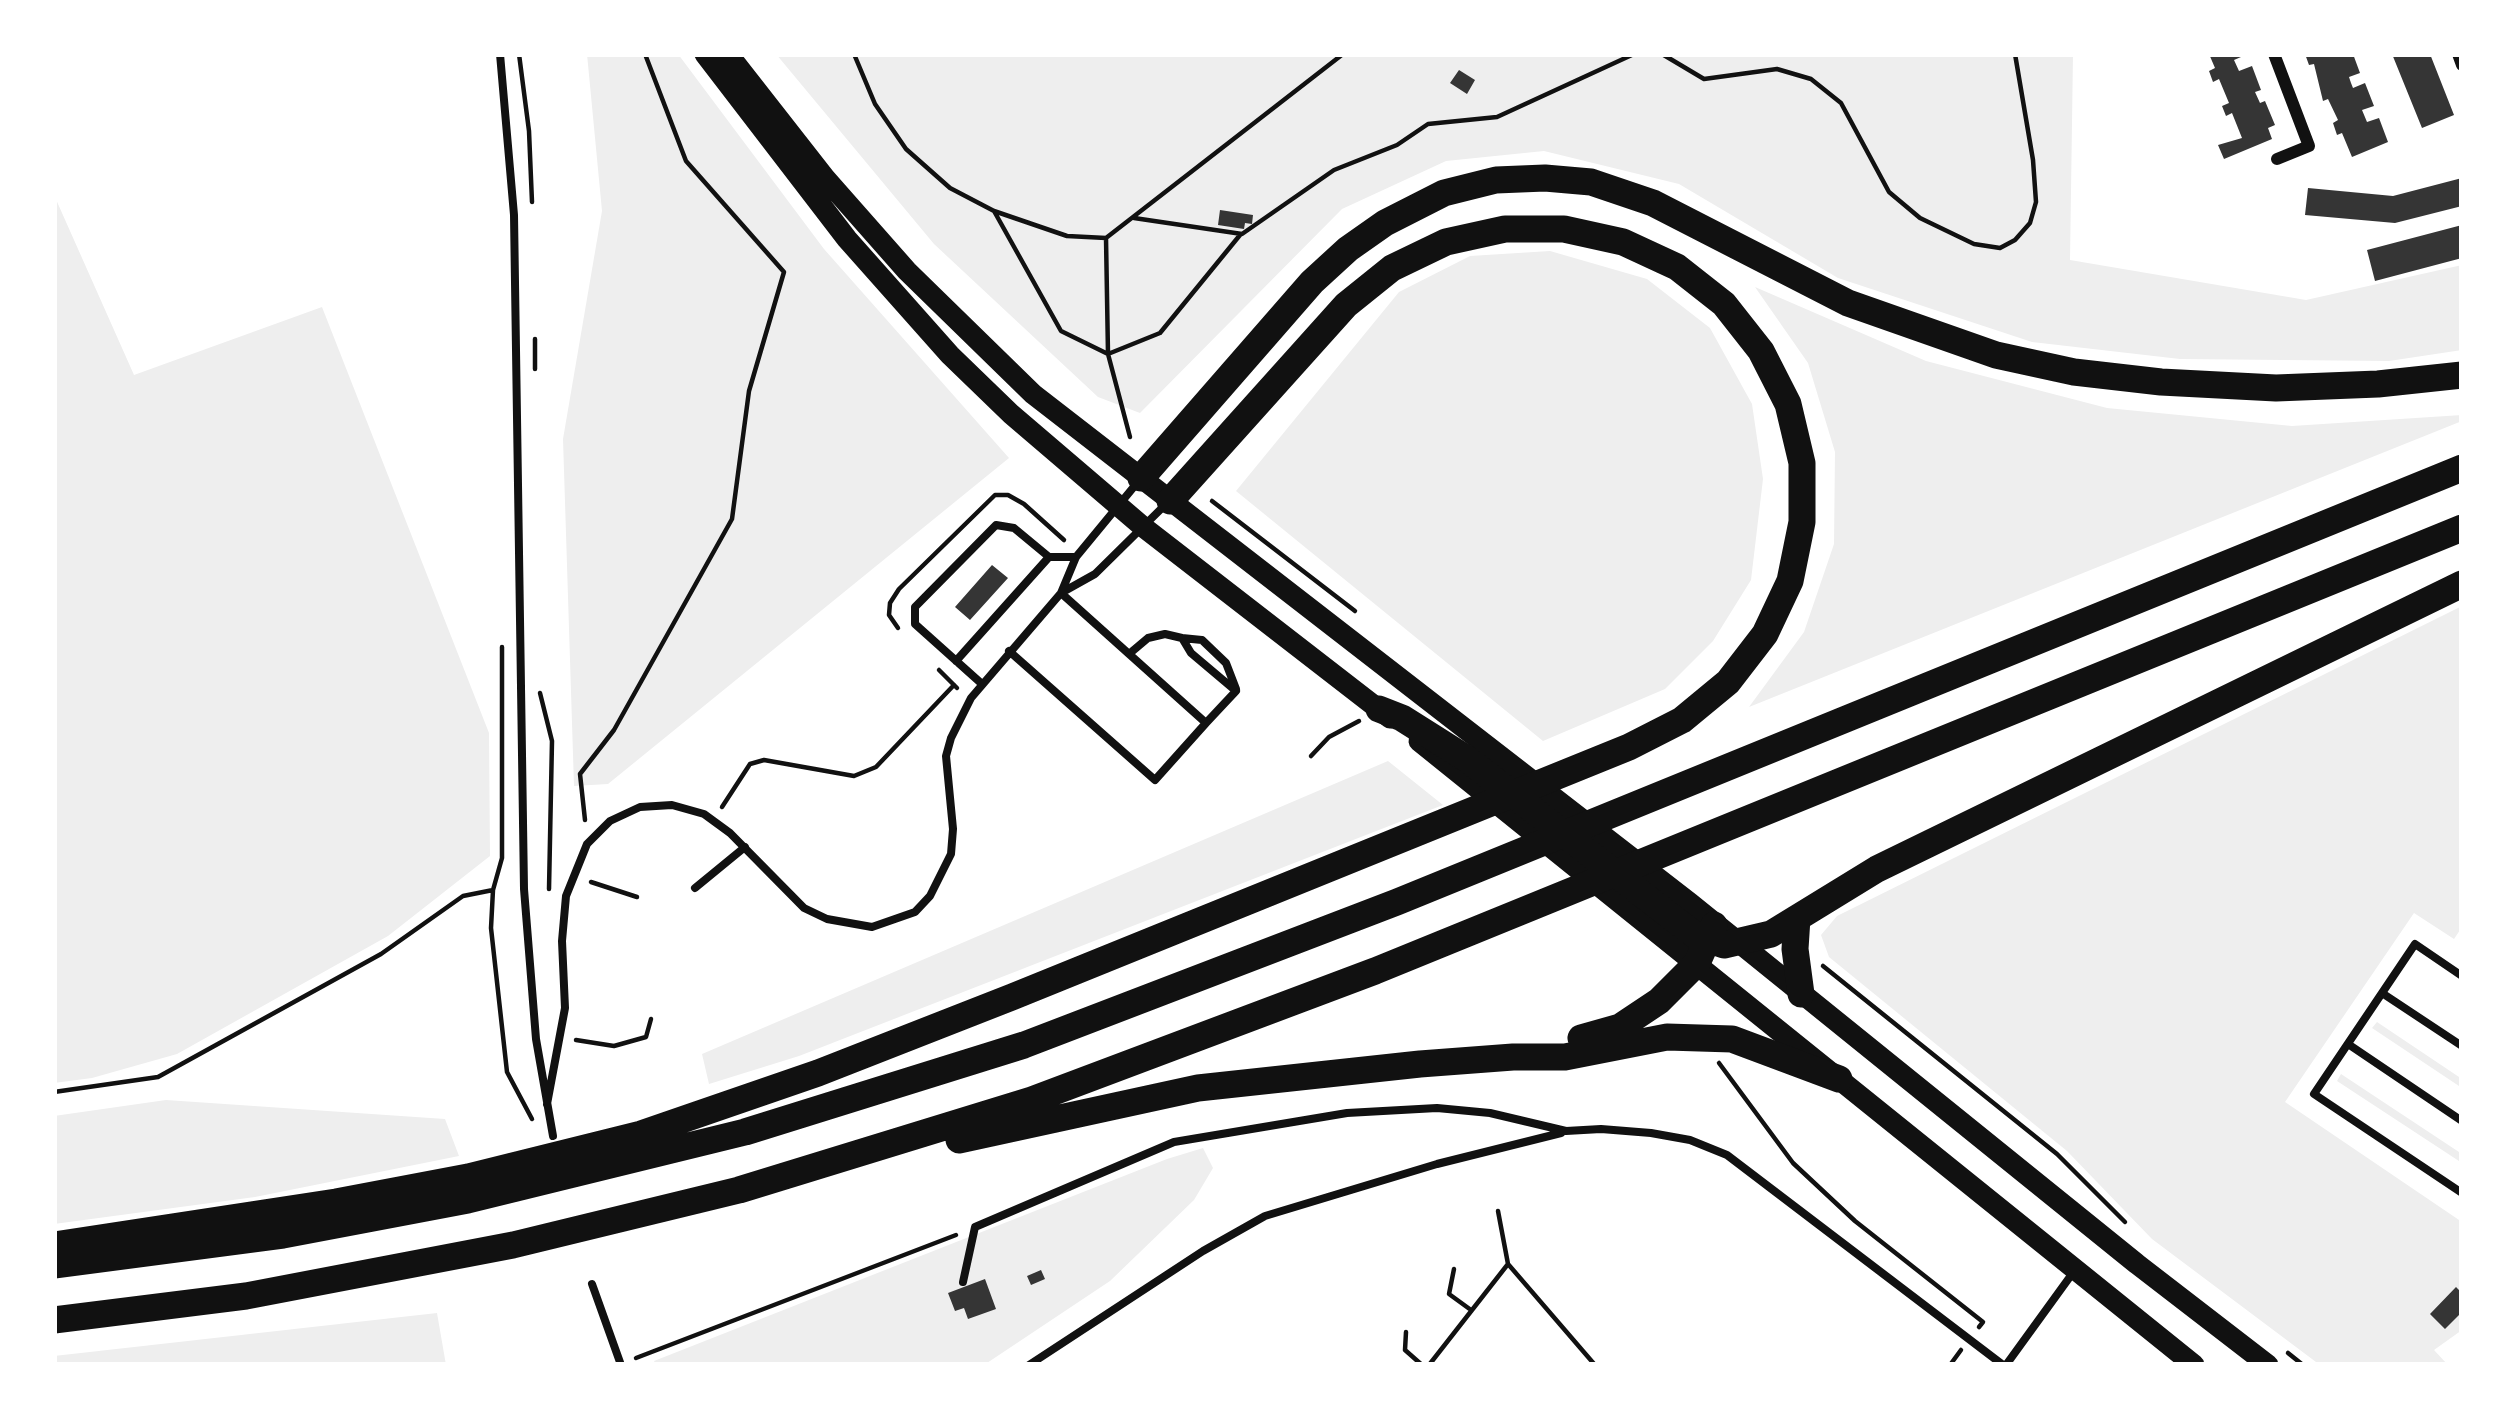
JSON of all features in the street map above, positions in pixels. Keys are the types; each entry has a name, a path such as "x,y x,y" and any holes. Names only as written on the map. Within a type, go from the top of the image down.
{"highway":[{"path":"1141,478 1312,282 1348,250 1385,223 1444,193 1496,180 1591,182 1653,203 1848,303 1996,355 2074,372 2276,388 2462,375"},
{"path":"54,1244 336,1202 468,1177 641,1134 818,1073 1012,998 1629,746 1682,720 1728,682 1765,634 1790,580 1802,522 1802,463 1788,404 1762,351 1724,304 1677,268 1622,242 1564,229 1504,229 1446,242 1393,268 1346,305 1170,501"},
{"path":"54,1265 284,1235 468,1200 745,1132 1024,1045 1397,902 2462,468"},
{"path":"739,1190 969,1121 1212,1035 2462,528"},
{"path":"1379,710 1402,718 1469,758 1707,943 1724,945 1771,934 1876,869 2462,584"},
{"path":"1797,918 1795,949 1801,994"},
{"path":"1513,1057 1620,1027 1659,1001 1707,943"},
{"path":"54,1320 246,1296 513,1245 1198,1088 1513,1057 1565,1058 1667,1037 1704,1035 1760,1046 1839,1079"}],"main road":[{"path":"705,54 807,190 903,304 1011,414 1142,526 1379,710"},
{"path":"728,54 825,178 971,337 1469,758"},
{"path":"1707,943 1839,1079 2194,1365"},
{"path":"1739,943 2276,1358"}],"street":[{"path":"2274,54 2309,146 2277,159"},
{"path":"2458,54 2462,64"}],"lane":[{"path":"500,54 514,215 524,889 536,1040 554,1136"},
{"path":"1061,593 1076,557 1141,478"},
{"path":"548,1104 565,1008 562,941 572,875 587,844 610,821 640,807 673,805 714,820 804,908 827,919 872,927 914,911 930,896 952,854 946,756 961,716 982,684 1061,593 1095,574 1170,501"},
{"path":"982,684 915,625 913,611 918,603 996,525 1014,528 1049,557 1076,557"},
{"path":"956,661 1049,557"},
{"path":"1061,593 1206,722"},
{"path":"1129,654 1148,638 1165,634 1202,640 1226,663 1236,691"},
{"path":"1183,638 1191,653 1236,691"},
{"path":"1009,651 1155,780 1236,691"},
{"path":"695,888 745,847"},
{"path":"2462,976 2415,944 2314,1094 2462,1193"},
{"path":"2382,993 2462,1046"},
{"path":"2348,1044 2462,1121"},
{"path":"963,1282 975,1227 1174,1142 1347,1113 1438,1108 1490,1113 1566,1131"},
{"path":"1029,1365 1203,1250 1265,1216 1566,1131 1651,1133 1690,1140 1727,1155 2004,1365 2074,1271"},
{"path":"592,1284 620,1365"}],"path":[{"path":"519,54 529,130 532,220"},
{"path":"587,844 580,774 614,730 732,519 749,391 784,272 686,161 645,54"},
{"path":"854,54 875,104 906,149 950,188 994,211 1067,236 1106,238 1343,54"},
{"path":"994,211 1061,331 1108,354 1160,333 1242,234 1334,170 1397,145 1428,124 1497,116 1634,54"},
{"path":"1662,54 1704,79 1778,69 1811,79 1841,103 1889,192 1920,218 1974,244 2000,248 2030,223 2036,202 2015,54"},
{"path":"1132,218 1242,234"},
{"path":"1106,238 1108,354 1141,478"},
{"path":"535,333 535,379"},
{"path":"539,682 552,741 546,906"},
{"path":"501,684 502,858 493,890 491,928 507,1072 532,1122"},
{"path":"714,820 750,764 793,762 854,776 876,766 954,685"},
{"path":"1311,756 1329,737 1379,710"},
{"path":"550,886 572,875 637,897"},
{"path":"54,1091 158,1077 381,954 463,896 493,890"},
{"path":"1830,971 2057,1154 2124,1221"},
{"path":"560,1038 614,1046 646,1036 651,1018"},
{"path":"1704,1035 1748,1106 1793,1162 1855,1221 1983,1322 1950,1365"},
{"path":"1498,1211 1508,1264 1595,1365"},
{"path":"620,1365 975,1227"},
{"path":"1406,1331 1405,1350 1426,1365 1508,1264"},
{"path":"1454,1269 1449,1294 1471,1310"},
{"path":"2276,1358 2302,1365"}],"shaded area":[{"path":"587,54 678,54 824,249 1009,458 608,784 574,786 563,439 602,211"},
{"path":"776,54 2073,54 2070,260 2306,300 2462,265 2462,350 2389,361 2180,359 2032,342 1838,278 1679,184 1544,151 1446,161 1342,209 1140,413 1098,397 934,244"},
{"path":"54,195 134,375 322,307 489,733 490,856 388,936 177,1054 92,1078 54,1083"},
{"path":"1550,251 1647,279 1710,328 1752,404 1763,479 1751,580 1713,641 1665,689 1543,741 1236,491 1399,292 1470,256"},
{"path":"1755,287 1926,361 2107,408 2292,426 2462,415 2462,421 1749,707 1804,632 1834,544 1835,452 1808,363"},
{"path":"2462,606 2462,927 2454,939 2414,913 2285,1102 2462,1222 2462,1330 2434,1350 2448,1365 2320,1365 2152,1239 2067,1151 1829,957 1821,935 1837,916"},
{"path":"1388,761 1443,805 799,1056 709,1084 702,1054"},
{"path":"2377,1022 2462,1079 2462,1088 2372,1028"},
{"path":"2341,1074 2462,1154 2462,1163 2337,1081"},
{"path":"166,1100 445,1119 459,1156 255,1197 54,1224 54,1116"},
{"path":"1203,1148 1213,1168 1194,1200 1110,1281 984,1365 656,1365 654,1361 1167,1159"},
{"path":"437,1313 446,1365 54,1365 54,1356"}],"building":[{"path":"2209,54 2248,54 2234,60 2239,71 2252,66 2261,90 2255,92 2260,103 2265,101 2275,125 2268,128 2272,139 2224,159 2218,145 2242,138 2232,113 2226,116 2222,106 2229,103 2219,79 2213,82 2209,71 2215,68"},
{"path":"2305,54 2353,54 2360,73 2349,77 2351,83 2353,88 2365,83 2374,106 2362,110 2367,122 2379,118 2388,142 2352,157 2342,133 2337,135 2333,123 2338,120 2328,99 2323,101 2314,64 2309,65"},
{"path":"2392,54 2430,54 2454,115 2422,128"},
{"path":"1459,70 1475,80 1467,94 1450,83"},
{"path":"2462,178 2462,206 2395,223 2305,215 2308,188 2393,196"},
{"path":"1220,210 1253,215 1252,224 1245,223 1244,229 1218,225"},
{"path":"2462,225 2462,258 2375,281 2367,250"},
{"path":"992,565 1008,578 970,620 955,607"},
{"path":"1041,1270 1045,1279 1031,1285 1027,1276"},
{"path":"985,1279 996,1309 968,1319 964,1308 955,1311 948,1293"},
{"path":"2456,1287 2462,1293 2462,1312 2445,1329 2430,1314"}]}
